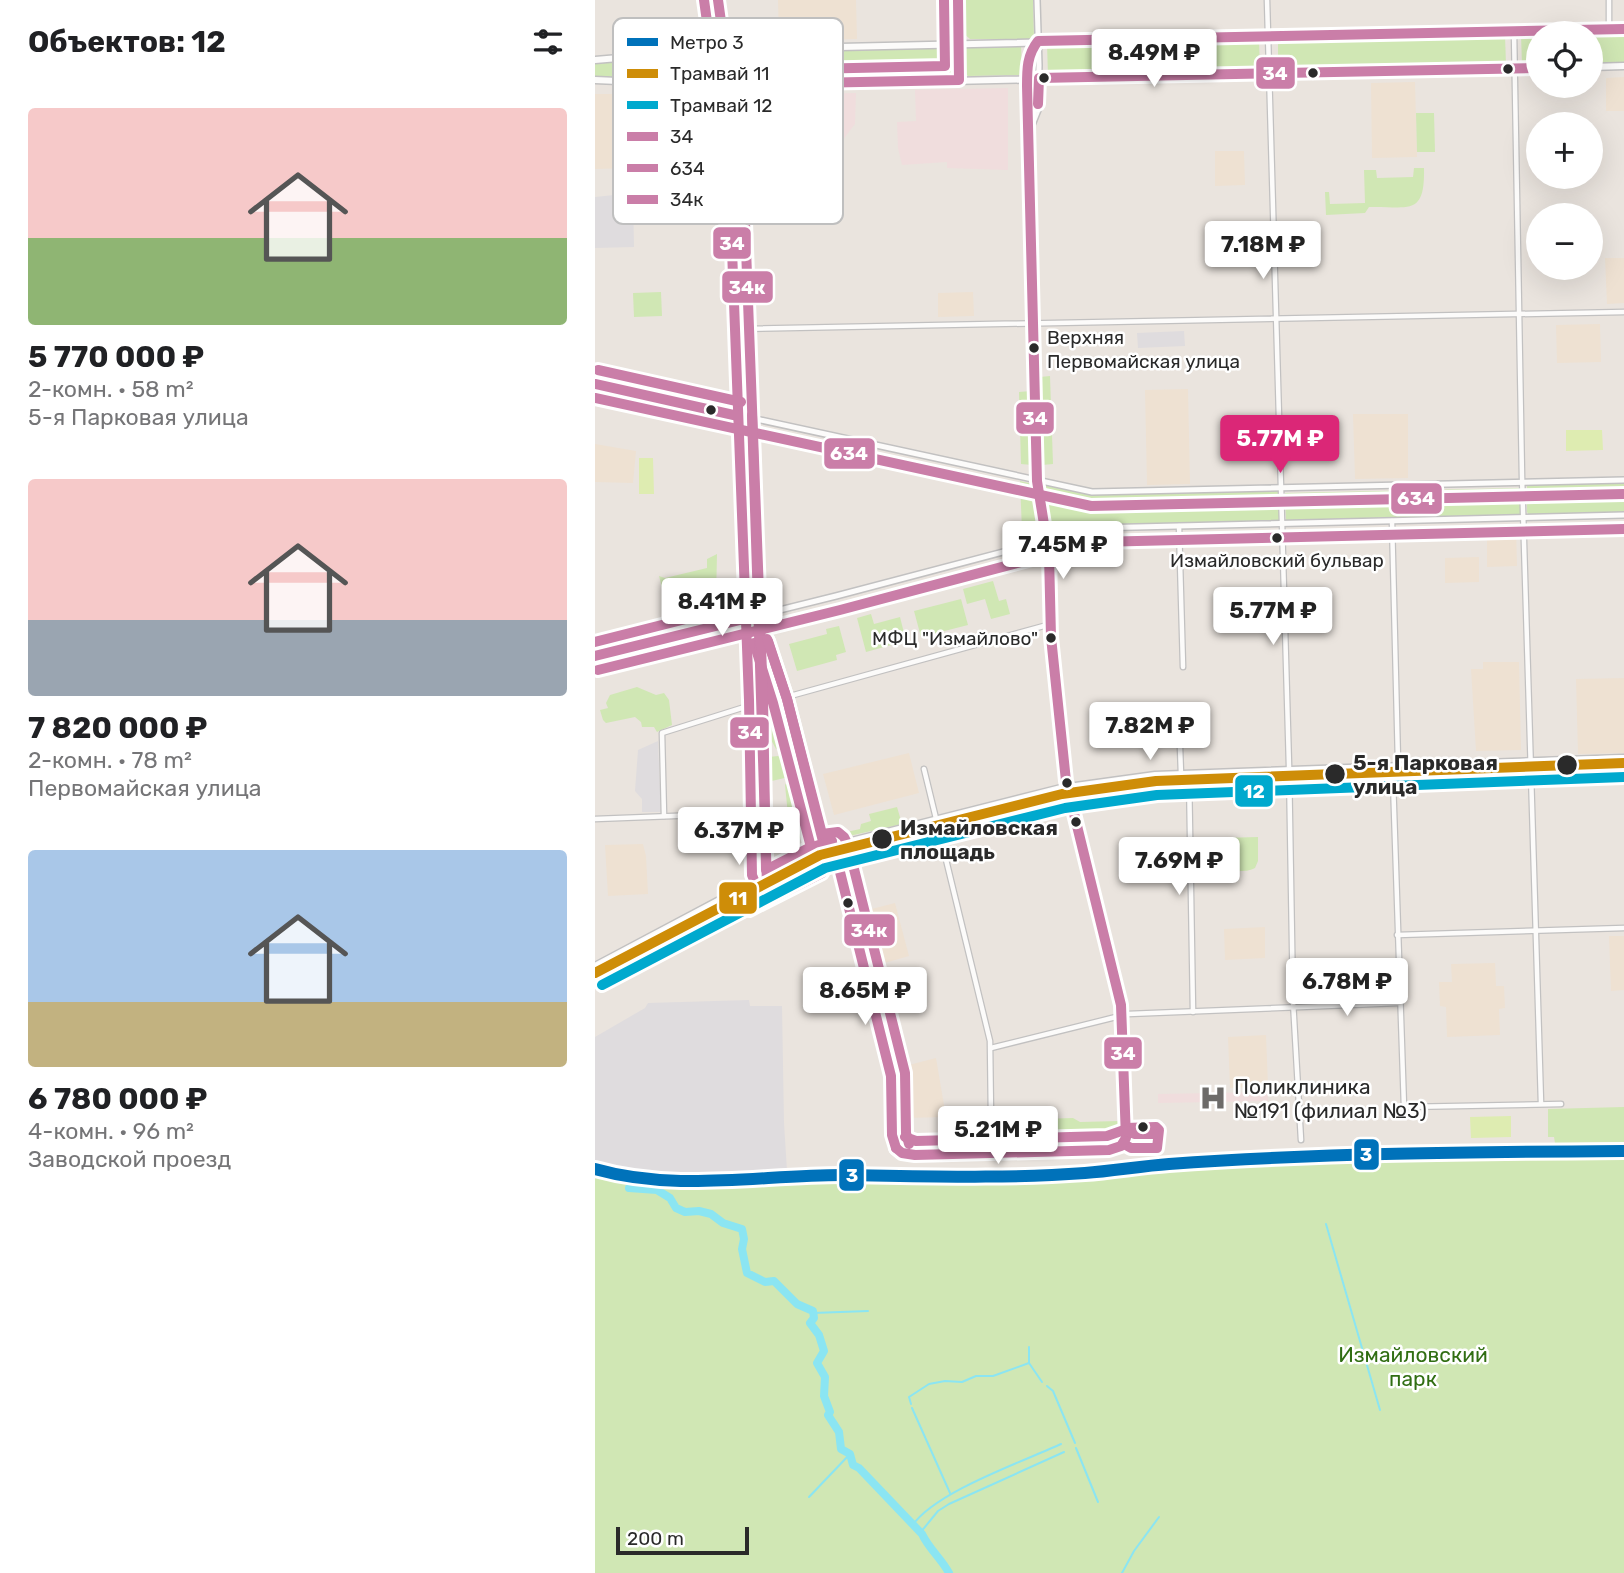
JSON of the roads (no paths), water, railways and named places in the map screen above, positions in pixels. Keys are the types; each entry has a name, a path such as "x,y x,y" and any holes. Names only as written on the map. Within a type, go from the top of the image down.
{"main road":[{"path":"843,46 1624,29"},
{"path":"595,60 613,58"},
{"path":"1603,67 1624,66"},
{"path":"843,82 1526,68"},
{"path":"595,80 613,81"},
{"path":"595,977 814,861 1067,786 1185,774 1624,758"},
{"path":"595,966 812,851 1070,795 1157,784 1624,766"}],"street":[{"path":"704,0 707,18"},
{"path":"958,0 959,80"},
{"path":"1028,136 1037,115 1037,0"},
{"path":"1267,0 1283,523 1293,1008 1301,1140"},
{"path":"1609,0 1609,30"},
{"path":"1514,32 1522,483 1541,1103"},
{"path":"833,845 891,1076 892,1135 896,1149 908,1155 1118,1148 1123,1143 1126,1128 1122,1015 1067,786 1051,624 1047,540 1037,481 1027,79 1028,53 1038,41"},
{"path":"730,224 752,875 758,890"},
{"path":"735,329 1624,312"},
{"path":"595,384 1092,492 1624,480"},
{"path":"595,656 1098,527 1624,515"},
{"path":"1392,521 1397,935 1404,1107 1561,1104"},
{"path":"1179,526 1183,667"},
{"path":"744,619 749,626 771,697 814,861"},
{"path":"664,816 662,733 748,703 1051,624"},
{"path":"1180,747 1189,783 1193,1012"},
{"path":"924,768 991,1048 991,1118 972,1120 933,1142 930,1149"},
{"path":"595,818 751,813"},
{"path":"1397,935 1624,928"},
{"path":"991,1048 1122,1015 1399,1003"},
{"path":"896,1149 1123,1143"}],"waterway":[{"path":"629,1188 657,1190 670,1198 676,1208 685,1212 711,1214 723,1223 742,1229 742,1249 747,1273 765,1282 774,1281 797,1304 813,1311 814,1318 810,1323 819,1335 824,1351 817,1363 825,1377 824,1396 830,1412 828,1415 839,1432 841,1449 850,1454 853,1465 859,1468 922,1534 949,1573"},
{"path":"1326,1224 1380,1410"},
{"path":"813,1313 868,1311"},
{"path":"1029,1347 1029,1363 1042,1382"},
{"path":"911,1404 909,1397 929,1384 962,1382 976,1376 993,1376 1029,1363"},
{"path":"1047,1386 1053,1391 1075,1443"},
{"path":"912,1408 950,1493"},
{"path":"912,1526 939,1501 1061,1444"},
{"path":"1076,1448 1098,1502"},
{"path":"920,1533 938,1511 949,1504 1064,1452"},
{"path":"809,1497 850,1454"},
{"path":"1122,1573 1134,1551 1159,1517"}],"metro line":[{"name":"3","path":"595,1169 625,1176 687,1181 842,1175 994,1177 1085,1173 1169,1164 1283,1157 1624,1151"}],"tram line":[{"name":"11","path":"595,973 820,855 1062,794 1156,781 1624,763"},
{"name":"12","path":"602,985 825,868 1065,808 1157,795 1624,777"}],"place":[{"name":"Верхняя Первомайская улица","path":"1034,348"},
{"name":"Измайловский бульвар","path":"1277,538"},
{"name":"МФЦ \"Измайлово\"","path":"1051,638"},
{"name":"5-я Парковая улица","path":"1335,774"},
{"name":"Измайловская площадь","path":"882,839"},
{"name":"Поликлиника №191 (филиал №3)","path":"1213,1098"}],"park label":[{"name":"Измайловский парк","path":"1413,1366"}]}
